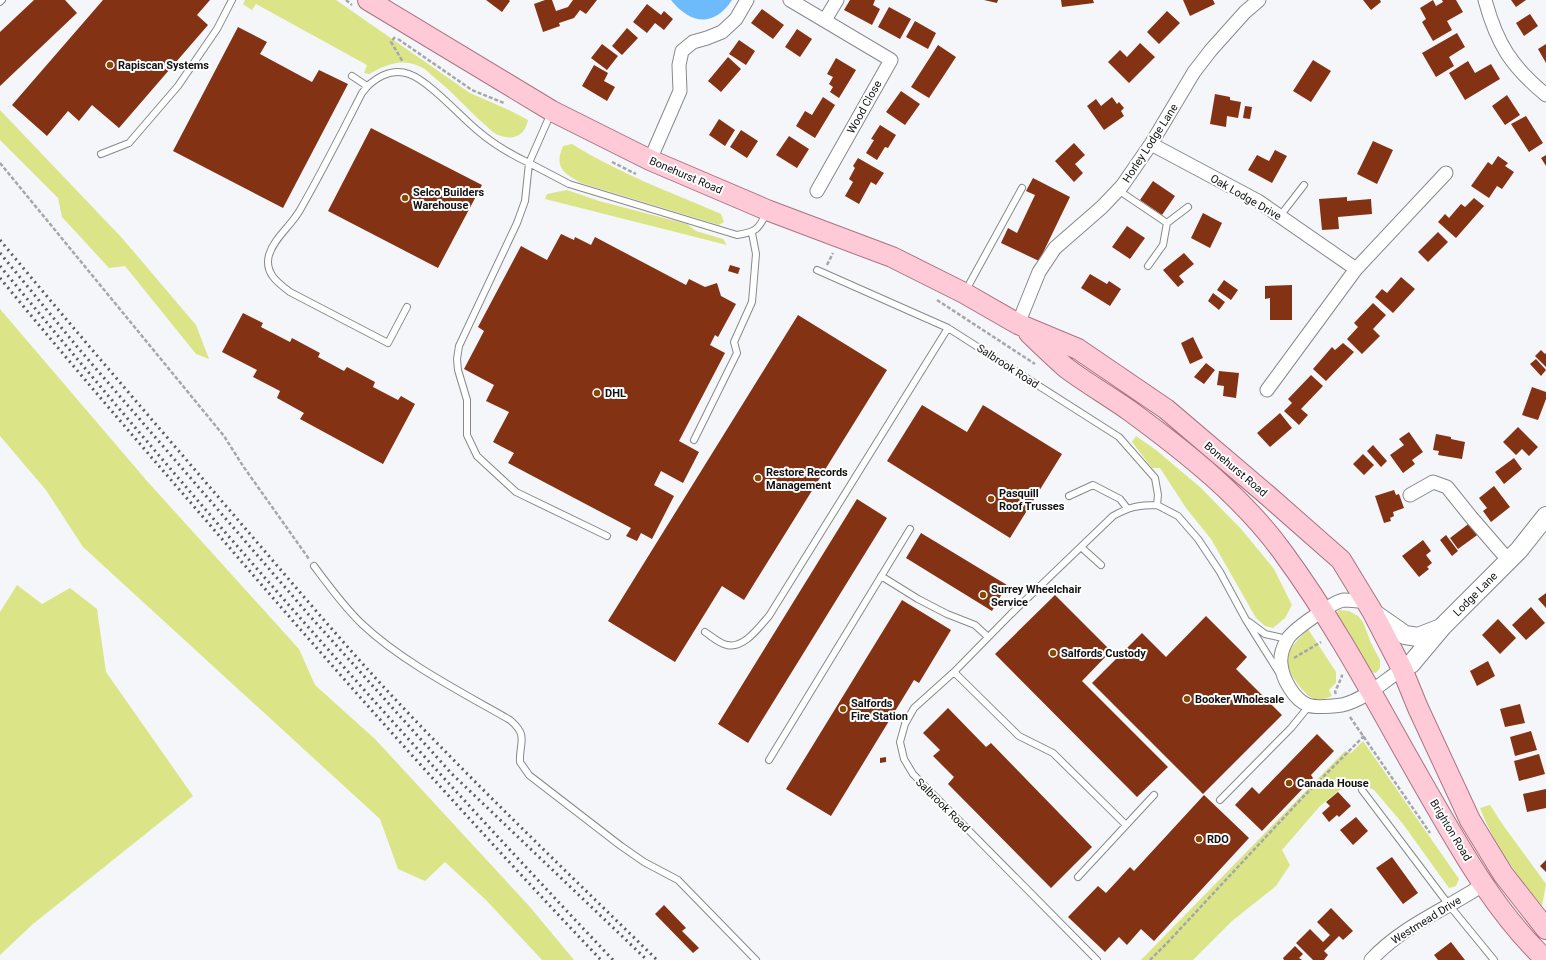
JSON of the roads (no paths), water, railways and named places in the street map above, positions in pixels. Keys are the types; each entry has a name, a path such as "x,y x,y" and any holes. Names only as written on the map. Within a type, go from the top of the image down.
{"main road":[{"name":"Bonehurst Road","path":"363,5 552,111 645,167 767,210 892,257 964,293 1018,324 1078,349 1166,409 1266,494 1340,560 1368,606 1402,669"},
{"name":"Bonehurst Road","path":"1018,324 1066,367 1129,410 1189,456 1238,500 1283,552 1323,611 1370,691"},
{"name":"Brighton Road","path":"1402,669 1418,708 1470,820 1503,874 1546,929"},
{"name":"Brighton Road","path":"1370,691 1448,829 1505,914 1532,947 1546,960"}],"street":[{"path":"645,167 680,91 679,65 682,51 693,42 722,32 736,19 747,0"},
{"path":"790,0 825,20 837,0"},
{"name":"Horley Lodge Lane","path":"1018,324 1039,272 1055,248 1118,190 1136,167 1194,72 1205,57 1245,12 1258,0"},
{"path":"1485,0 1491,23 1505,52 1526,78 1546,95"},
{"name":"Wood Close","path":"817,191 891,60 825,20"},
{"name":"Oak Lodge Drive","path":"1151,144 1258,201 1356,269"},
{"path":"1267,390 1356,269 1446,173"},
{"path":"1410,495 1433,482 1447,486 1471,517 1509,560"},
{"name":"Lodge Lane","path":"1402,669 1411,664 1442,627 1520,550 1546,516"},
{"path":"1287,639 1307,622 1342,600 1368,606 1405,635 1418,637 1442,627"},
{"name":"Salbrook Road","path":"1287,639 1281,656 1280,665 1288,686 1296,696 1309,706"},
{"path":"1309,706 1343,704 1361,697 1402,669"},
{"name":"Westmead Drive","path":"1371,960 1405,931 1484,884"}],"lane":[{"path":"101,154 129,143 173,91 218,29 232,0"},
{"path":"407,307 388,343 290,292 277,283 269,270 269,256 277,240 299,212 362,93 367,86 390,72 408,74 422,81 478,131 500,148 569,184 737,235 752,233 761,225 767,210"},
{"path":"352,76 367,86"},
{"path":"552,111 529,163 525,201 517,223 459,346 457,359 458,370 467,400 467,435 477,456 516,492 607,536"},
{"path":"1280,216 1304,186"},
{"path":"964,293 1022,188"},
{"path":"1118,190 1167,223"},
{"path":"1148,266 1163,245 1167,223 1188,207"},
{"path":"694,440 737,353 734,342 752,302 756,254 752,233"},
{"name":"Salbrook Road","path":"817,270 948,328 1119,437 1155,478 1158,495 1157,505"},
{"path":"705,632 726,645 738,644 751,635 769,616 948,328"},
{"path":"1069,496 1093,485 1120,499 1126,508"},
{"name":"Salbrook Road","path":"1097,960 913,774 904,759 900,742 905,724 914,708 954,672 1113,516 1126,508 1138,505 1157,505 1178,516 1198,539 1220,572 1246,620 1288,686"},
{"path":"769,760 910,529"},
{"path":"1081,547 1101,565"},
{"path":"314,566 330,588 363,624 382,640 404,656 510,720 517,726 523,738 520,762 529,775 621,846 644,862 678,880 756,960"},
{"path":"881,576 918,599 947,614 975,625 988,637"},
{"name":"Salbrook Road","path":"1246,620 1265,634 1287,639"},
{"path":"954,672 1019,736 1053,753 1126,825"},
{"path":"1220,800 1291,728 1309,706"},
{"path":"1362,790 1449,905 1494,960"},
{"path":"1078,877 1154,795"}],"water":[{"path":"671,0 732,0 718,15 702,20 686,14"}],"railway":[{"path":"0,240 144,411 380,683 482,789 657,960"},
{"path":"0,253 79,349 309,615 452,774 647,960"},
{"path":"0,266 74,355 300,618 455,791 613,960"},
{"path":"0,278 131,433 354,690 501,853 601,960"}],"place":[{"name":"Rapiscan Systems","path":"110,65"},
{"name":"Selco Builders Warehouse","path":"405,198"},
{"name":"DHL","path":"597,393"},
{"name":"Restore Records Management","path":"758,478"},
{"name":"Pasquill Roof Trusses","path":"991,499"},
{"name":"Surrey Wheelchair Service","path":"983,595"},
{"name":"Salfords Custody","path":"1053,653"},
{"name":"Booker Wholesale","path":"1187,699"},
{"name":"Salfords Fire Station","path":"843,709"},
{"name":"Canada House","path":"1289,783"},
{"name":"RDO","path":"1199,839"}]}
